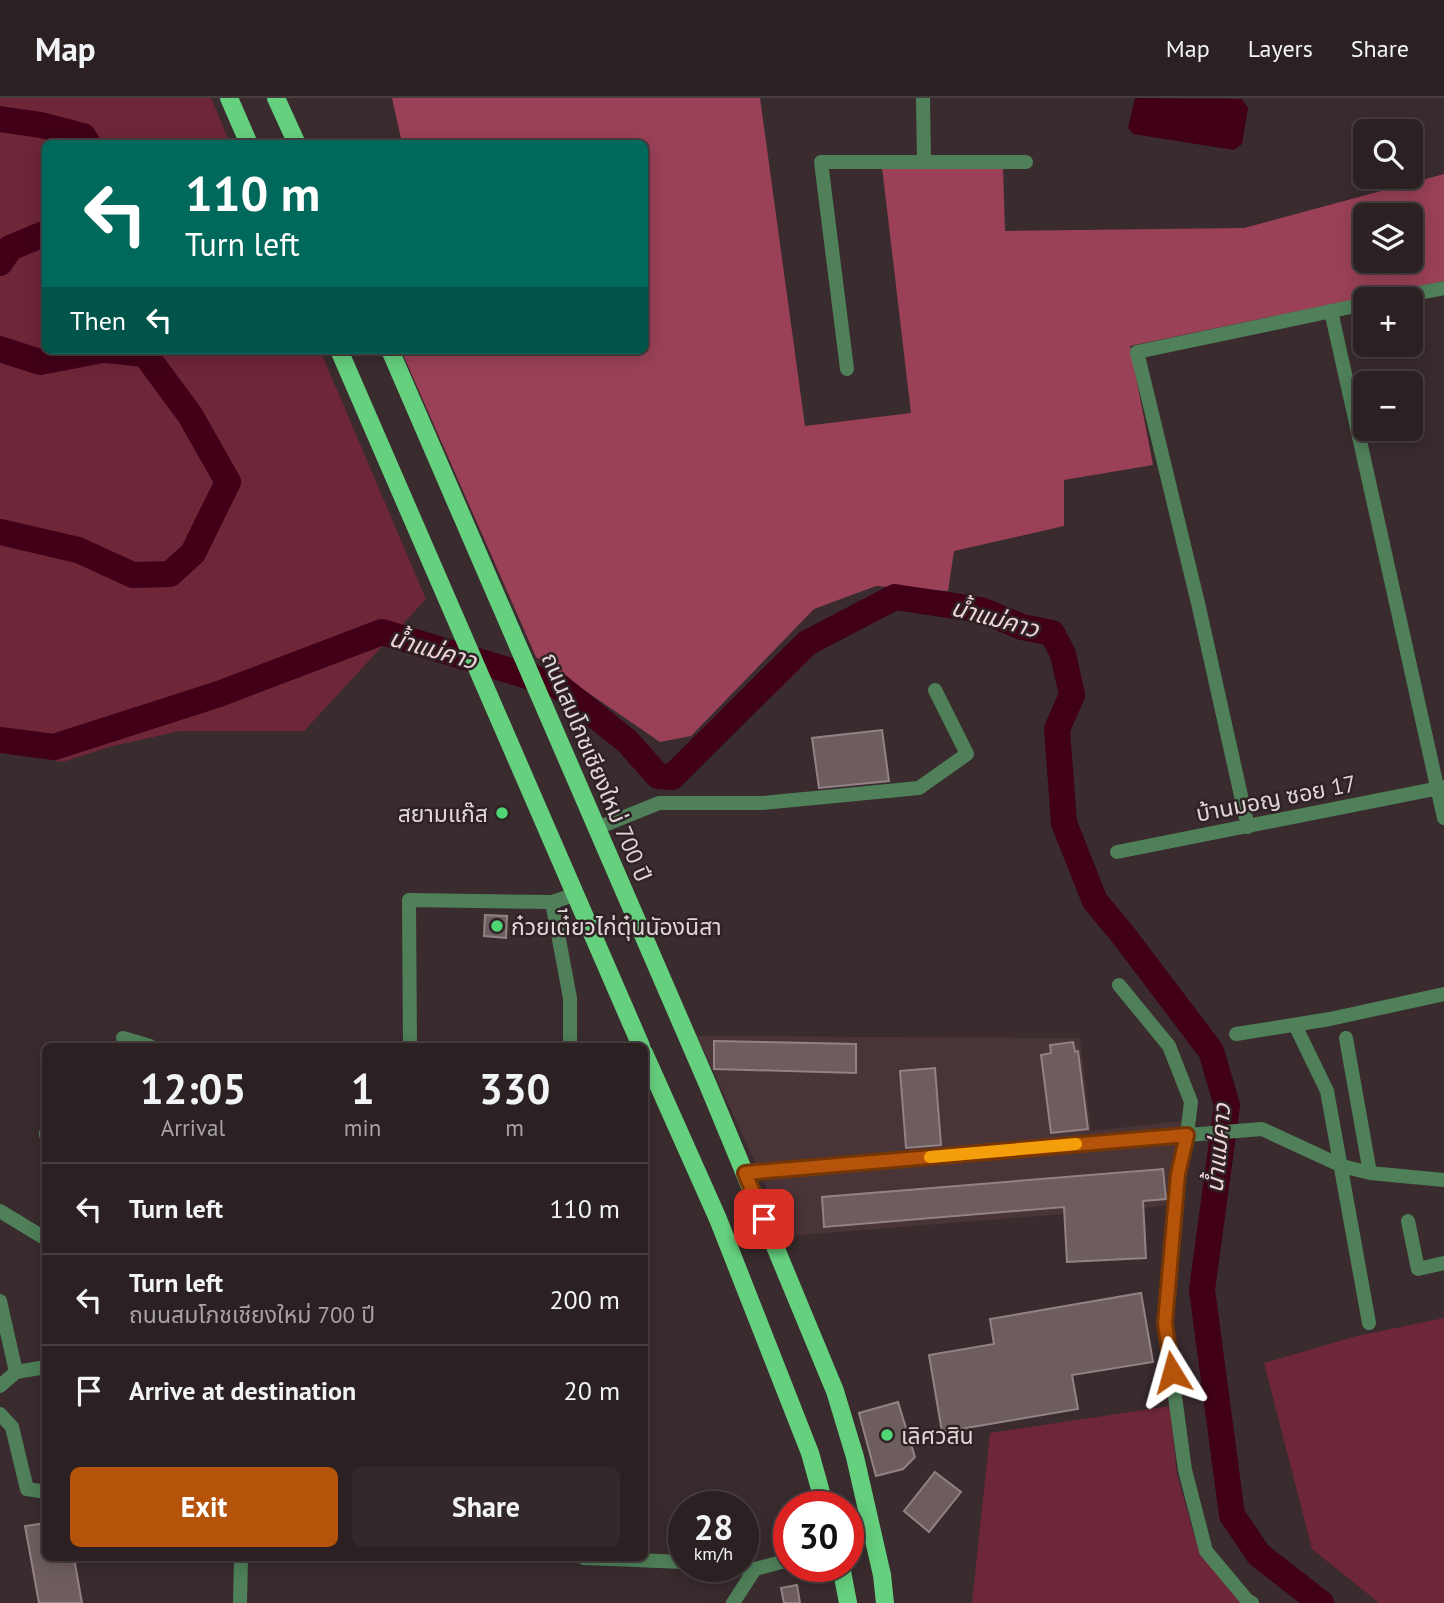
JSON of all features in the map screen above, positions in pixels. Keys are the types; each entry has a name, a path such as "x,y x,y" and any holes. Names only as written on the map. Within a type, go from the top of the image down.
{"main road":[{"path":"229,98 247,140"},
{"path":"276,98 295,140"},
{"path":"341,354 640,1043"},
{"name":"ถนนสมโภชเชียงใหม่ 700 ปี","path":"392,354 745,1173 835,1391 855,1457 882,1575 885,1603"},
{"path":"648,1062 718,1219 810,1453 821,1491"},
{"path":"844,1582 848,1603"}],"street":[{"path":"923,98 924,161"},
{"path":"847,369 821,162 1026,162"},
{"path":"1423,292 1444,288"},
{"path":"1248,827 1198,603 1137,352 1353,306"},
{"path":"1331,311 1441,788 1444,818"},
{"path":"597,828 659,803 762,803 919,788 967,754 935,690"},
{"name":"บ้านมอญ ซอย 17","path":"1117,852 1441,788"},
{"path":"410,1043 409,900 552,902 574,895"},
{"path":"552,902 570,998 570,1043"},
{"path":"1119,985 1169,1046 1191,1102 1193,1134 1178,1174 1165,1323 1185,1470 1206,1551 1252,1603"},
{"path":"1236,1034 1330,1020 1444,994"},
{"path":"1295,1025 1327,1091 1369,1323"},
{"path":"124,1038 140,1043"},
{"path":"1346,1038 1370,1173"},
{"path":"745,1173 1262,1129 1342,1166 1370,1173 1444,1180"},
{"path":"0,1211 42,1237"},
{"path":"1408,1221 1418,1269 1444,1263"},
{"path":"0,1301 16,1372"},
{"path":"0,1386 16,1372 42,1368"},
{"path":"0,1414 12,1427 27,1489 42,1491"},
{"path":"240,1603 241,1561"},
{"path":"648,1561 668,1561"},
{"path":"733,1603 747,1582"}],"shaded area":[{"path":"0,98 211,98 229,140 42,140 42,354 322,354 426,599 304,731 180,731 113,746 62,762 0,750"},
{"path":"392,98 760,98 805,426 911,413 882,167 1003,166 1005,231 1244,228 1388,189 1423,189 1423,180 1444,174 1444,281 1415,287 1353,287 1353,300 1130,346 1153,465 1064,480 1064,526 954,551 948,591 876,586 814,609 691,736 660,742 536,657 403,354 648,354 648,140 401,140"},
{"path":"1135,98 1242,99 1248,108 1242,144 1234,150 1133,134 1128,128"},
{"path":"697,1036 1080,1038 1091,1131 1182,1121 1166,1206 789,1236"},
{"path":"1444,1318 1444,1603 1379,1603 1312,1549 1264,1363 1357,1336"},
{"path":"1170,1406 1177,1474 1197,1545 1242,1603 972,1603 990,1433"}],"building":[{"path":"882,730 889,781 819,788 812,738"},
{"path":"485,915 507,916 506,938 484,936"},
{"path":"714,1041 856,1044 856,1073 714,1069"},
{"path":"1073,1042 1075,1052 1078,1051 1088,1129 1051,1133 1041,1055 1051,1053 1050,1045"},
{"path":"935,1068 941,1145 906,1148 900,1071"},
{"path":"1163,1169 1166,1199 1143,1201 1146,1258 1067,1262 1064,1207 824,1227 822,1197"},
{"path":"1141,1293 1153,1362 1072,1375 1078,1409 942,1432 929,1355 994,1344 990,1319"},
{"name":"เลิศวสิน","path":"898,1402 915,1457 903,1469 876,1476 859,1413"},
{"path":"935,1472 961,1492 929,1532 904,1511"},
{"path":"42,1524 42,1561 75,1561 82,1603 39,1603 25,1526"},
{"path":"797,1585 800,1603 784,1603 781,1588"}],"waterway":[{"name":"น้ำแม่คาว","path":"0,119 41,125 83,136 86,140"},
{"name":"น้ำแม่คาว","path":"0,263 10,248 42,235"},
{"name":"น้ำแม่คาว","path":"0,349 40,362 81,354"},
{"name":"น้ำแม่คาว","path":"0,532 78,550 133,575 170,574 193,553 228,482 190,415 145,354"},
{"name":"น้ำแม่คาว","path":"0,740 54,747 219,694 382,632 557,685 627,741 658,776 672,777 807,643 895,597 981,610 1022,627 1052,633 1063,654 1072,695 1057,729 1064,823 1095,901 1211,1051 1227,1105 1202,1290 1232,1515 1259,1555 1321,1603"}],"slow traffic":[{"path":"930,1157 1076,1144"}],"place":[{"name":"สยามแก๊ส","path":"502,813"},
{"name":"ก๋วยเต๋ียวไก่ตุ๋นนัองนิสา","path":"497,926"},
{"name":"เลิศวสิน","path":"887,1435"}],"route":[{"path":"764,1219 745,1173 1187,1135 1178,1174 1165,1323 1172,1372"}]}
